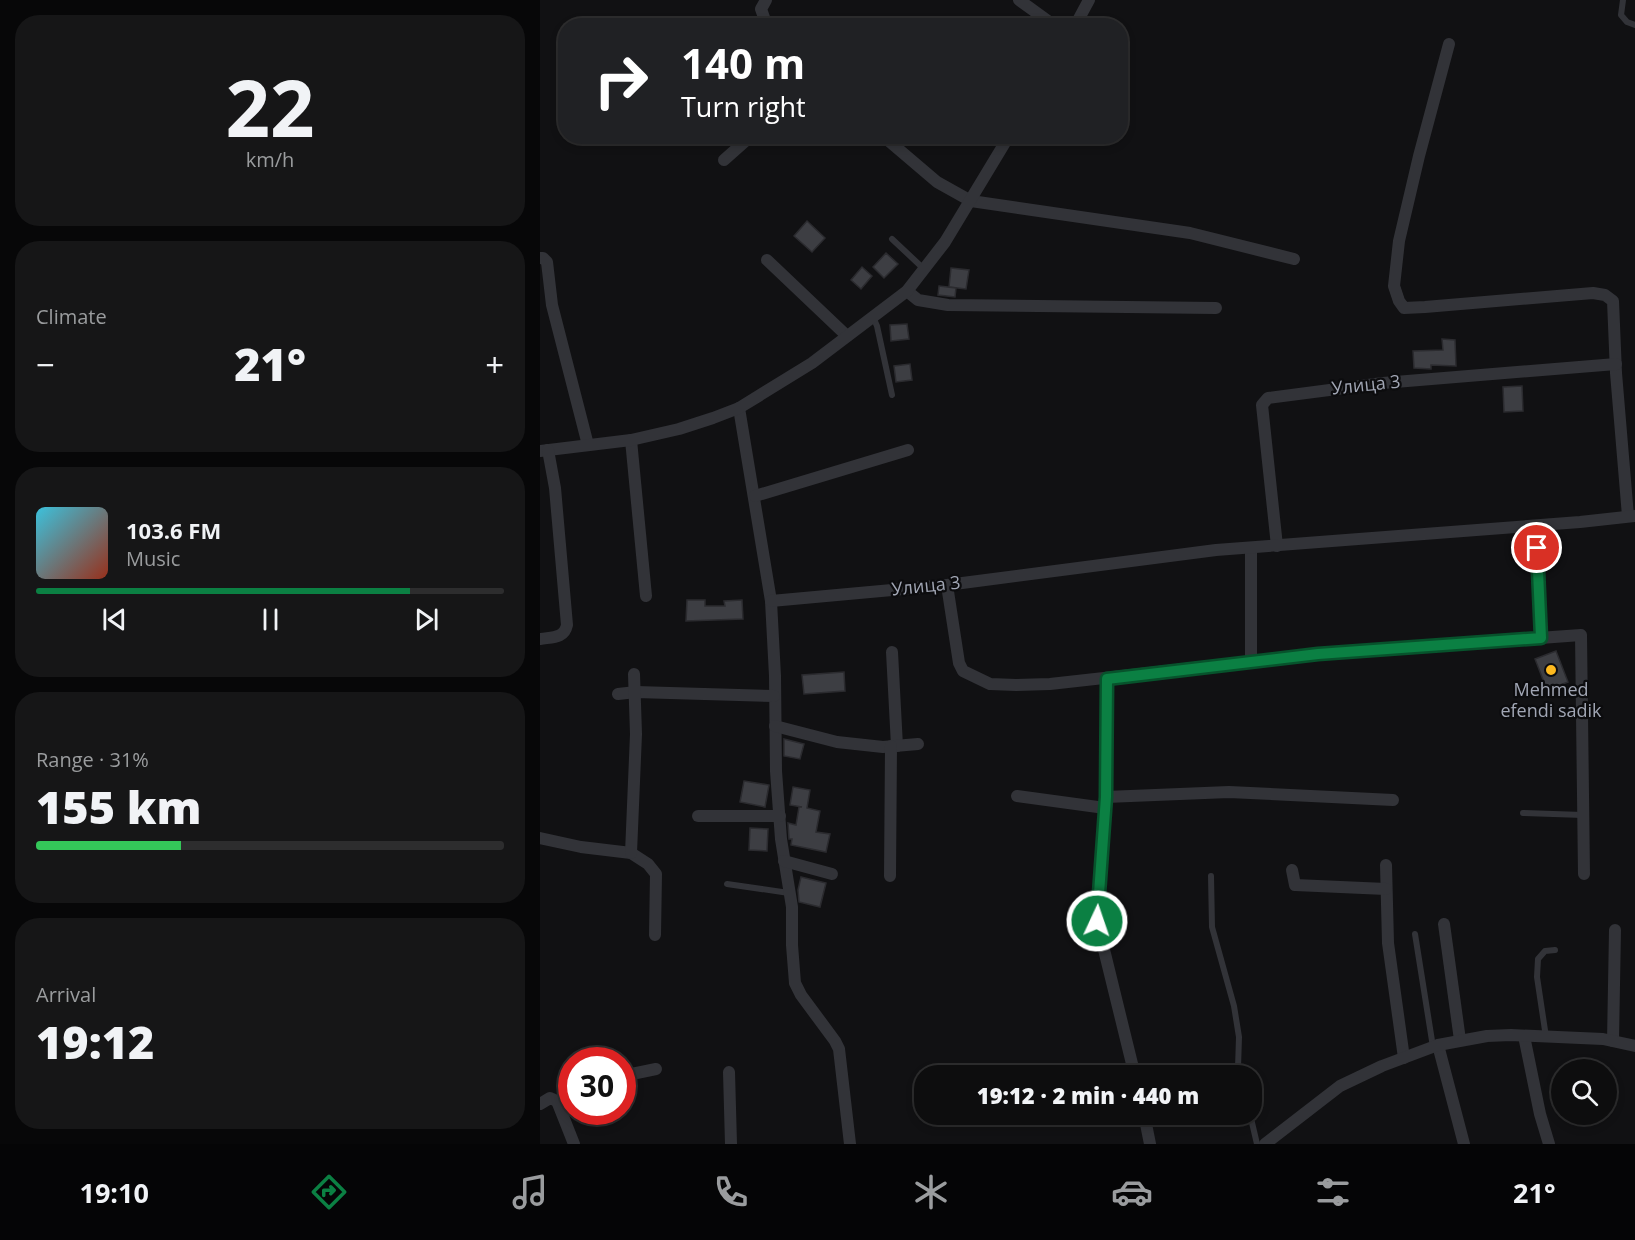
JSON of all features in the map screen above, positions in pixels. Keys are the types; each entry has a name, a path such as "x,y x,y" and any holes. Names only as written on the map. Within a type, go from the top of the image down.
{"street":[{"path":"763,18 761,9 765,0"},
{"path":"1019,0 1044,18"},
{"path":"1079,18 1089,0"},
{"path":"1449,44 1399,241 1394,286 1399,301 1404,308 1415,308 1593,293 1605,295 1613,301 1616,364 1631,516"},
{"path":"724,160 742,144"},
{"path":"893,144 938,182 971,201 1190,233 1294,259"},
{"path":"540,639 560,636 566,630 567,625 555,488 544,451 631,440 679,429 739,408 812,363 908,291 945,242 1004,144"},
{"path":"540,258 547,262 552,305 588,445"},
{"path":"767,260 847,336"},
{"path":"908,291 918,300 948,305 1216,308"},
{"name":"Улица 3","path":"1277,546 1262,405 1268,398 1383,382 1616,364"},
{"path":"739,408 771,601 776,771 784,861 790,893 795,983 839,1049 850,1144"},
{"path":"631,440 646,596"},
{"path":"755,496 908,450"},
{"name":"Улица 3","path":"771,601 947,585 1216,550 1536,526 1631,516"},
{"path":"1536,526 1541,638"},
{"path":"1251,548 1251,661"},
{"path":"947,585 956,656 963,671 990,684 1009,685 1107,679 1251,661 1422,645 1581,635 1584,874"},
{"path":"890,876 894,746 892,652"},
{"path":"631,853 636,692 634,674"},
{"path":"1107,679 1106,802 1097,921 1132,1065"},
{"path":"618,694 636,692 774,696"},
{"path":"775,726 837,742 894,746 918,744"},
{"path":"1017,796 1106,802 1229,792 1393,800"},
{"path":"698,816 780,816"},
{"path":"540,838 581,847 631,853 648,864 656,874 655,934"},
{"path":"784,861 832,874"},
{"path":"1386,865 1388,943 1404,1058"},
{"path":"1292,870 1295,885 1386,889"},
{"path":"1444,924 1460,1040"},
{"path":"1613,1041 1615,930"},
{"path":"1264,1144 1340,1086 1435,1046 1487,1036 1580,1037 1635,1046"},
{"path":"1524,1036 1540,1114 1549,1144"},
{"path":"1435,1046 1464,1144"},
{"path":"636,1074 656,1070"},
{"path":"729,1072 731,1144"},
{"path":"540,1104 550,1098 556,1099 558,1103"},
{"path":"567,1125 574,1144"},
{"path":"1146,1125 1150,1144"}],"lane":[{"path":"1623,0 1621,15 1627,22 1635,25"},
{"path":"892,239 925,269"},
{"path":"873,317 892,395"},
{"path":"1523,813 1583,815"},
{"path":"1211,876 1212,927 1234,1006 1239,1038 1238,1065"},
{"path":"727,884 790,893"},
{"path":"1415,934 1435,1046"},
{"path":"1546,1037 1537,977 1538,959 1545,951 1555,950"},
{"path":"1253,1125 1257,1144"}],"building":[{"path":"807,221 825,238 812,252 794,236"},
{"path":"886,253 898,264 884,278 873,267"},
{"path":"862,267 872,276 861,289 851,280"},
{"path":"951,268 969,270 966,289 949,287"},
{"path":"939,286 956,288 955,297 938,295"},
{"path":"907,324 909,339 891,341 890,325"},
{"path":"1442,339 1455,340 1456,366 1431,365 1431,369 1414,368 1413,351 1443,350"},
{"path":"910,364 912,380 896,382 894,366"},
{"path":"1522,386 1523,411 1504,412 1503,387"},
{"path":"687,600 705,600 705,606 725,606 724,601 742,600 743,619 686,621"},
{"name":"Mehmed efendi sadik","path":"1556,651 1568,682 1547,690 1535,659"},
{"path":"844,672 845,691 804,694 802,675"},
{"path":"784,739 804,744 800,759 784,756"},
{"path":"744,781 769,785 765,807 740,802"},
{"path":"793,787 810,790 807,808 820,811 816,832 830,834 826,852 791,845 792,839 789,839 788,823 796,825 799,807 802,807 790,805"},
{"path":"750,828 768,829 767,851 749,850"},
{"path":"801,877 826,883 820,907 799,902 798,890"}],"place":[{"name":"Mehmed efendi sadik","path":"1551,670"}],"route":[{"path":"1097,921 1106,797 1107,679 1318,654 1541,638 1537,548"}]}
